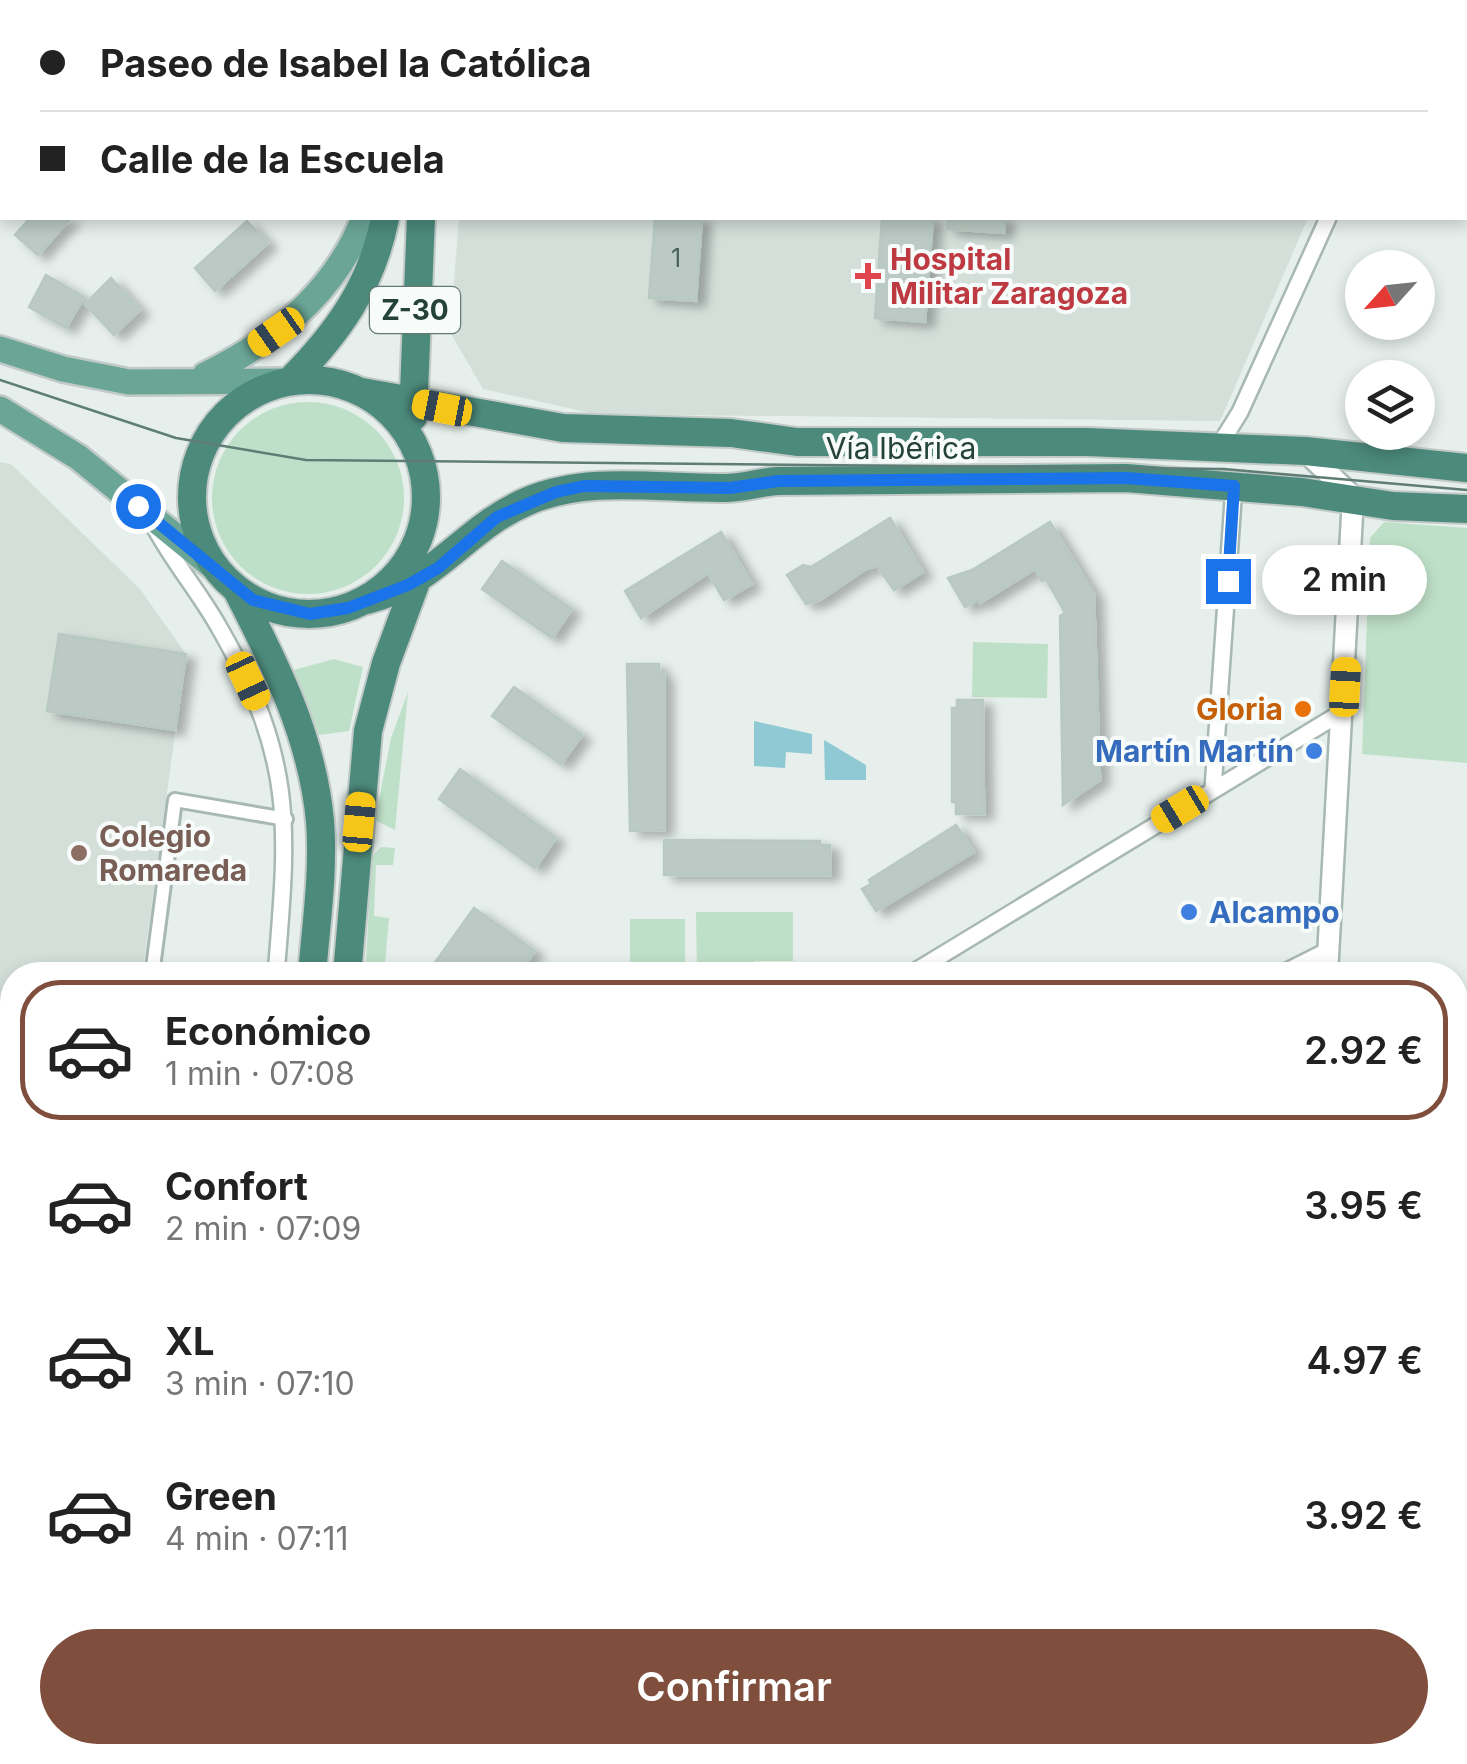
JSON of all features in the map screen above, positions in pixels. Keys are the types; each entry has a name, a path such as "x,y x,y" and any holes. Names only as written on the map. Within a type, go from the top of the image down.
{"highway":[{"name":"Z-30","path":"290,380 336,331 355,302 374,262 384,220"},
{"name":"Z-30","path":"416,448 413,403 421,220"},
{"path":"313,962 321,866 313,775 284,682 216,581 194,520 193,481 209,435 237,404 290,380 320,380 362,392 399,421 416,448 425,476 418,580 386,662 368,730 347,962"},
{"name":"Vía Ibérica","path":"362,392 563,428 731,433 778,442 1087,442 1305,451 1467,468"},
{"name":"Vía Ibérica","path":"366,600 418,580 511,509 584,486 730,488 778,481 1126,478 1353,497 1394,506 1467,508"},
{"path":"216,581 270,608 310,614 366,600 396,577 424,526"}],"main road":[{"path":"195,380 254,347 303,309 344,258 363,220"},
{"path":"0,349 63,369 130,382 290,380"},
{"path":"0,409 78,456 194,552 216,581"}],"street":[{"path":"1217,448 1240,412 1327,220"},
{"path":"1240,412 1254,450"},
{"path":"1305,451 1353,497 1328,962"},
{"path":"1213,789 1234,486"},
{"path":"147,514 216,581 280,774 286,819 277,962"},
{"path":"194,520 194,552"},
{"path":"930,962 1344,711"},
{"path":"154,962 175,800 286,819"},
{"path":"1305,962 1329,950"}],"shaded area":[{"name":"Hospital Militar Zaragoza","path":"459,220 1307,220 1220,421 595,414 483,389 450,332"},
{"name":"Colegio Romareda","path":"0,462 11,464 140,589 186,654 144,962 0,962"}],"green space":[{"path":"308,402 345,410 376,430 396,461 404,498 396,535 376,566 345,586 308,594 271,586 240,566 220,535 212,498 220,461 240,430 271,410"},
{"path":"1384,522 1467,528 1467,763 1362,754 1370,538"},
{"path":"973,642 1048,644 1047,698 972,697"},
{"path":"334,659 363,667 349,731 319,735 294,670"},
{"path":"408,692 395,830 375,820 391,738"},
{"path":"381,847 395,848 393,865 376,865 374,916 389,918 385,962 366,962 372,857"},
{"path":"696,912 793,912 793,961 697,962"},
{"path":"630,919 685,919 685,962 630,962"}],"water":[{"path":"754,721 812,734 812,754 786,752 785,768 754,766"},
{"path":"824,740 866,765 866,780 825,780"}],"building":[{"path":"28,220 69,220 38,255 15,235"},
{"path":"655,220 702,220 696,301 649,298"},
{"path":"882,220 933,220 925,322 875,318"},
{"path":"948,220 1005,220 1004,233 947,229"},
{"path":"247,221 268,243 215,291 195,268"},
{"path":"46,275 84,297 66,328 29,307"},
{"path":"111,278 140,310 114,335 85,304"},
{"path":"890,518 923,572 894,590 877,566 866,569 820,600 806,604 787,575 803,565 811,567"},
{"path":"1050,522 1094,594 1100,780 1063,805 1060,616 1065,613 1046,579 1042,581 1035,569 980,603 978,600 965,607 948,578 972,570"},
{"path":"721,532 752,584 724,600 708,573 641,618 625,591"},
{"path":"502,561 572,609 552,638 482,589"},
{"path":"59,634 186,654 175,730 47,711"},
{"path":"627,664 659,664 659,675 664,674 664,830 630,831"},
{"path":"514,687 582,735 561,764 492,716"},
{"path":"957,700 983,700 984,814 956,814 956,802 952,802 952,708 957,708"},
{"path":"460,769 556,838 535,868 439,799"},
{"path":"956,825 974,852 876,911 862,889 871,884 869,880"},
{"path":"664,840 820,841 820,845 830,845 830,875 664,875"},
{"path":"474,908 535,951 527,962 435,962"}],"tram line":[{"path":"0,380 176,438 306,460 1224,469 1467,490"}],"place":[{"name":"Hospital Militar Zaragoza","path":"868,276"},
{"name":"Gloria","path":"1303,709"},
{"name":"Martín Martín","path":"1314,751"},
{"name":"Colegio Romareda","path":"79,853"},
{"name":"Alcampo","path":"1189,912"}],"route":[{"path":"138,506 253,600 290,613 329,613 394,592 438,568 483,527 511,509 541,496 584,486 730,488 768,481 1126,478 1234,486 1228,581"}]}
